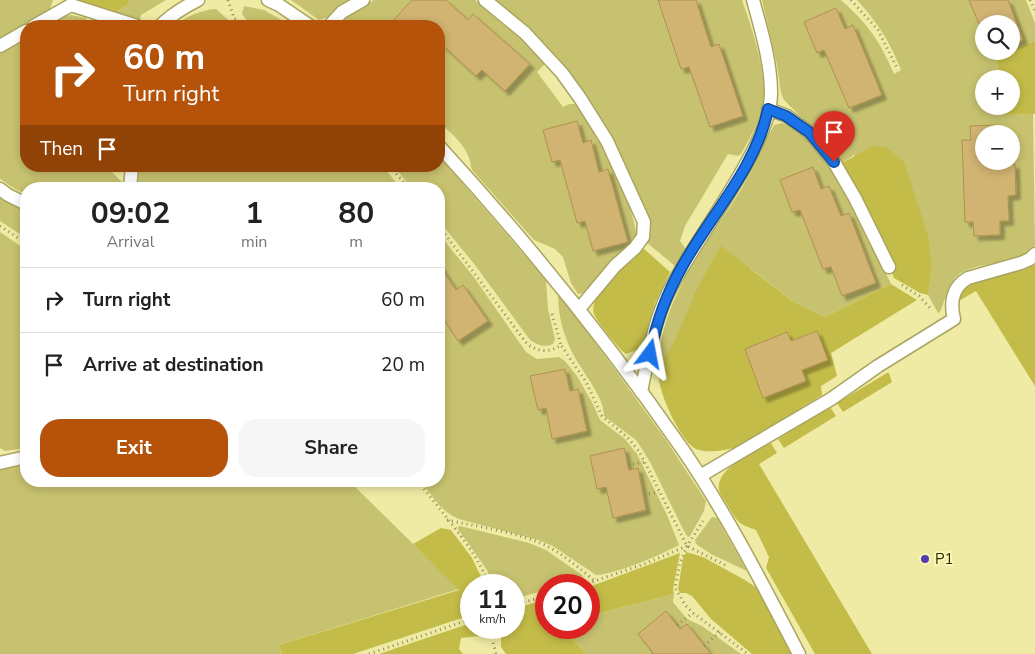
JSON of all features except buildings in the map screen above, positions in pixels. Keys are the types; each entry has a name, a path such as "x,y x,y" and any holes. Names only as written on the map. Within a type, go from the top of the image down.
{"lane":[{"path":"166,20 185,6 198,0"},
{"path":"268,0 301,20"},
{"path":"335,20 342,12 363,0"},
{"path":"485,0 532,40 562,73 580,98 607,141 644,222 643,237 635,248 614,266 580,309"},
{"path":"641,392 660,312 667,296 684,264 746,165 765,126 772,94 768,65 753,0"},
{"path":"45,20 71,5 117,20"},
{"path":"0,46 20,34"},
{"path":"768,109 786,116 809,132 834,162 855,198 888,267"},
{"path":"445,153 580,309 683,450 716,501 760,578 799,654"},
{"path":"0,189 20,201"},
{"path":"700,476 830,399 878,366 954,320 951,304 957,287 961,282 968,278 1021,263 1030,259 1035,254"},
{"path":"0,463 20,458"}],"path":[{"path":"228,0 236,20"},
{"path":"851,0 878,30 898,70"},
{"path":"1030,0 1035,11"},
{"path":"395,172 403,182"},
{"path":"0,226 20,239"},
{"path":"445,234 527,344 536,351 546,351 561,345 586,382 602,416 633,444 687,546 748,577 760,578"},
{"path":"888,267 894,280 919,296 935,315 954,320"},
{"path":"628,466 644,462"},
{"path":"422,487 467,544 485,574"},
{"path":"644,495 659,492"},
{"path":"716,501 687,546 680,563 675,588 686,606 693,613 746,654"},
{"path":"447,520 544,545 586,574"},
{"path":"600,579 687,546"},
{"path":"677,625 693,613"},
{"path":"369,654 460,623"},
{"path":"704,646 720,632"},
{"path":"493,639 496,654"}],"shaded area":[{"path":"0,0 53,0 50,10 33,20 20,20 20,28 0,40"},
{"path":"78,0 131,0 126,6 111,15"},
{"path":"131,0 166,0 141,15 140,20 111,15 126,6"},
{"path":"291,0 353,0 331,16 319,20"},
{"path":"374,0 475,0 518,33 544,61 544,65 537,72 563,107 569,104 578,104 614,168 628,202 637,237 586,293 578,294 571,283 563,257 555,249 534,240 472,170 470,160 461,143 445,128 445,20 344,20 347,15"},
{"path":"491,0 742,0 755,39 762,69 764,97 762,109 756,126 741,154 738,156 728,154 685,226 680,241 686,249 675,266 646,242 651,232 648,218 603,125"},
{"path":"762,0 841,0 859,17 872,34 884,52 894,74 901,70 892,50 883,33 857,0 1026,0 1035,23 1035,41 1020,47 1020,15 975,15 975,60 996,60 999,70 975,70 975,115 1033,114 1035,245 1028,252 1008,261 974,268 957,276 951,283 938,313 928,295 932,269 854,155 842,163 820,136 784,100 781,93 777,65"},
{"path":"244,6 264,10 282,20 246,20 242,14"},
{"path":"216,9 228,20 183,20 205,11"},
{"path":"71,15 86,18 87,20 54,20"},
{"path":"20,39 20,172 112,172 122,182 20,182 20,191 0,179 0,50"},
{"path":"1035,41 1035,114 1020,114 1020,70 999,70 996,60 1020,60 1020,47"},
{"path":"782,123 797,130 829,166 858,214 891,284 825,317 792,301 750,268 674,344 659,369 660,346 666,323 674,300 685,278 740,191 774,125"},
{"path":"873,146 886,147 904,162 928,236 932,269 928,295 920,293 894,278 878,233 842,163"},
{"path":"445,163 546,280 548,309 555,339 553,344 541,345 530,340 475,265 445,228 445,182 407,182 399,172 445,172"},
{"path":"138,172 388,172 396,182 138,182"},
{"path":"0,198 20,209 20,234 0,221"},
{"path":"0,232 20,246 20,449 5,451 0,448"},
{"path":"445,241 473,276 526,352 537,359 559,357 565,361 577,376 600,420 625,439 637,454 667,515 679,545 626,568 604,574 595,574 553,546 538,540 459,519 442,508 425,487 445,487"},
{"path":"721,246 792,301 825,317 891,284 917,300 831,353 837,376 821,386 822,395 738,447 706,451 696,449 690,444 676,425 661,387 659,369 677,336 695,293"},
{"path":"643,248 670,272 655,303 645,340 637,350 626,354 599,322 594,314 594,306 603,287"},
{"path":"1035,263 1035,386 976,291 957,302 964,286 983,279 1024,269"},
{"path":"558,294 666,440 706,501 704,511 690,536 688,537 685,533 650,462 636,440 604,416 597,393 566,340 560,317"},
{"path":"889,373 892,382 843,412 837,403"},
{"path":"830,407 836,416 784,448 778,439"},
{"path":"771,443 777,453 759,464 872,654 815,654 766,568 769,557 756,530 738,521 720,493 719,482 723,474 738,461"},
{"path":"20,466 20,487 355,487 459,589 279,645 282,654 0,654 0,468"},
{"path":"712,517 717,518 747,571 711,554 696,544 695,540"},
{"path":"458,527 529,543 546,550 581,574 535,574 535,593 525,596 525,574 489,574"},
{"path":"441,528 451,530 472,558 480,574 460,574 460,619 353,654 282,654 279,645 459,590 413,544"},
{"path":"686,552 703,557 757,588 794,654 752,654 711,619 692,596 680,593 678,589 683,558"},
{"path":"680,553 673,589 674,594 600,613 600,583"},
{"path":"674,594 673,602 687,619 702,626 741,654 586,654 572,639 600,639 600,613"},
{"path":"535,602 535,639 572,639 586,654 506,654 501,647 501,639 525,639 525,606"},
{"path":"460,627 459,649 463,654 379,654"}],"place":[{"name":"P1","path":"925,559"}],"route":[{"path":"650,354 660,312 667,296 684,264 746,165 765,126 768,109 786,116 809,132 834,162"}]}
